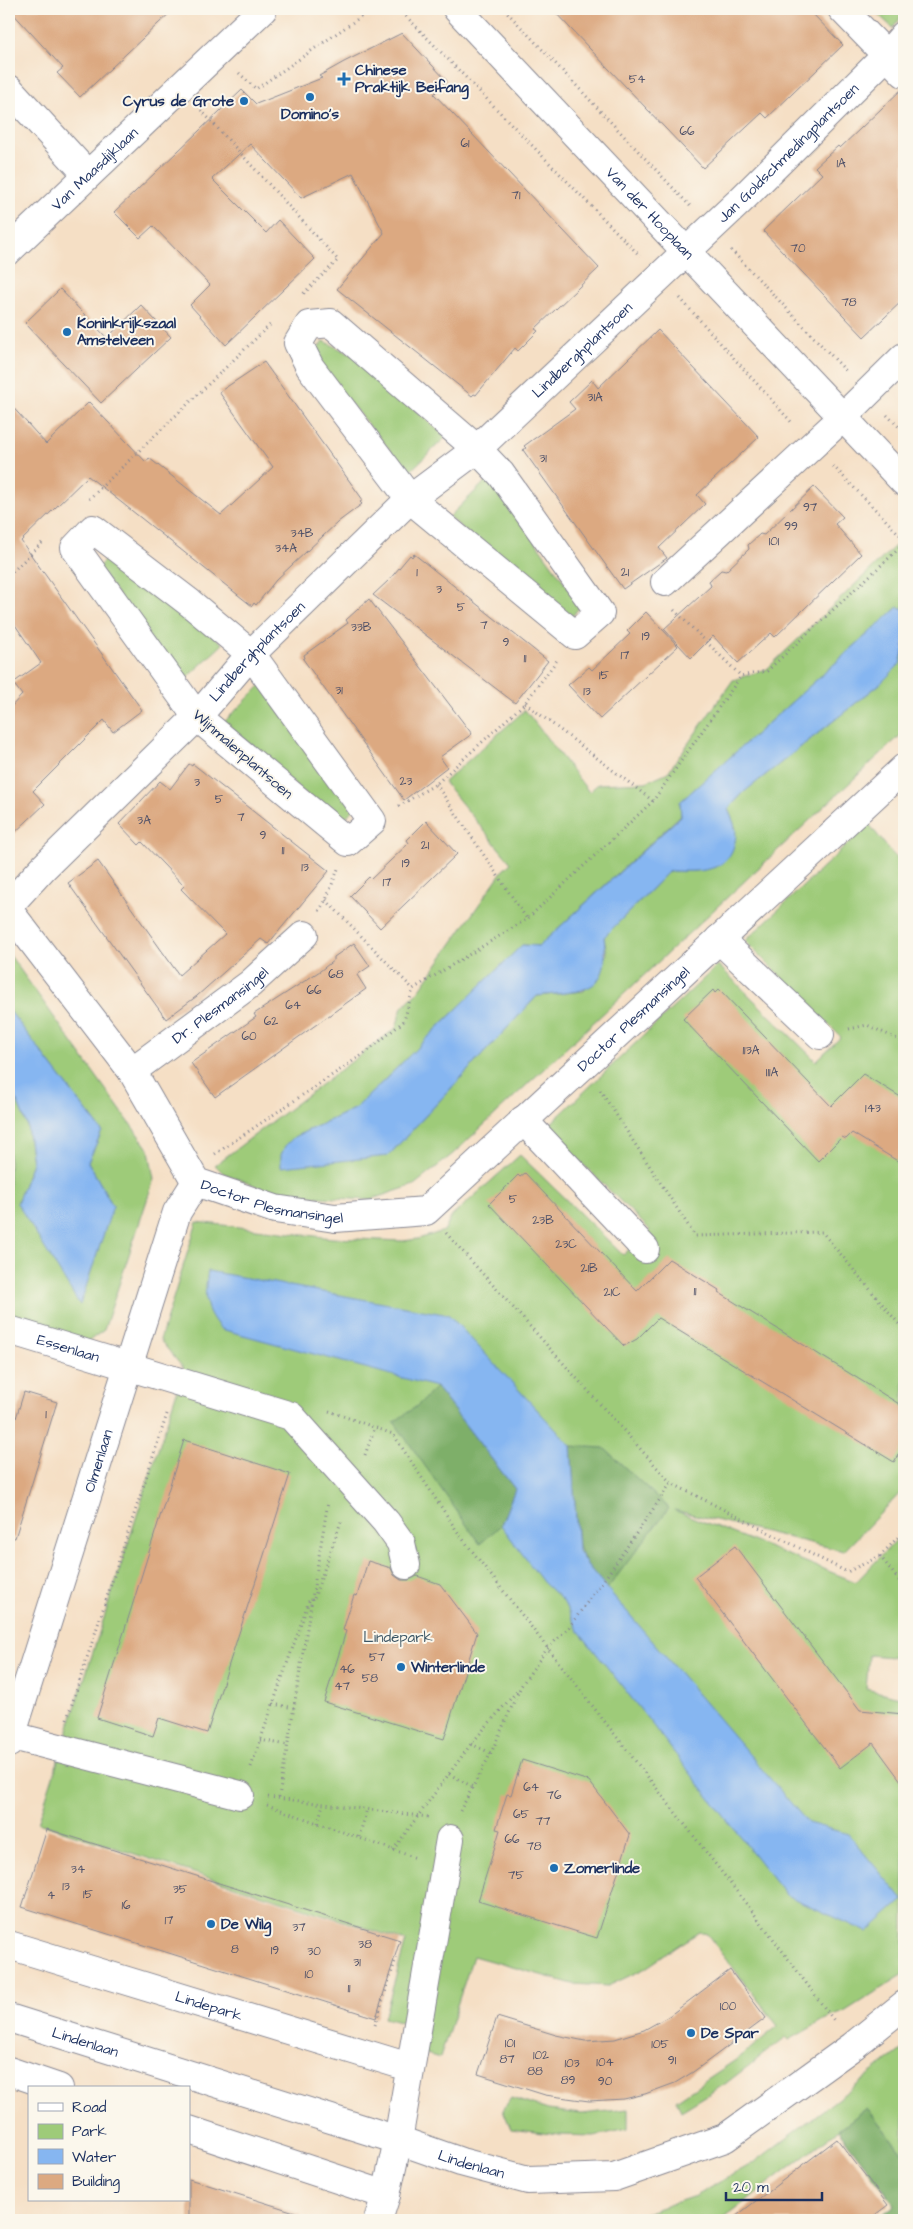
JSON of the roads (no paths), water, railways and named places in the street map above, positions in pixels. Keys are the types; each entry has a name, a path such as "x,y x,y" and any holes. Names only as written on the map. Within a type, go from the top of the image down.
{"street":[{"name":"Van Maasdijklaan","path":"9,250 263,9"},
{"name":"Van der Hooplaan","path":"457,9 687,250 842,418 904,482"},
{"name":"Jan Goldschmedingplantsoen","path":"687,250 899,54 842,9"},
{"path":"9,89 88,175"},
{"name":"Lindberghplantsoen","path":"9,905 43,868 197,717 251,654 410,499 477,449 687,250"},
{"path":"330,323 477,449 501,474 600,613 576,635 410,499 310,368 298,343 308,325 330,323"},
{"path":"665,582 842,418 904,357"},
{"name":"Wijnmalenplantsoen","path":"93,530 190,603 251,654 372,821 348,842 197,717 75,548 93,530"},
{"name":"Doctor Plesmansingel","path":"9,911 132,1071 193,1176 275,1209 335,1218 426,1210 904,768"},
{"name":"Dr. Plesmansingel","path":"132,1071 250,984 304,935"},
{"path":"719,939 820,1035"},
{"path":"523,1120 645,1249"},
{"name":"Olmenlaan","path":"10,1737 177,1212 193,1176"},
{"name":"Essenlaan","path":"9,1330 177,1383 291,1416 386,1522 401,1543 406,1564"},
{"path":"10,1737 240,1795"},
{"path":"190,2130 382,2208 398,2140 409,2067 452,1830"},
{"name":"Lindepark","path":"9,1945 409,2067"},
{"name":"Lindenlaan","path":"9,2018 398,2140 461,2162 528,2180 614,2177 725,2138 853,2046 904,2006"},
{"path":"9,2071 52,2086"}],"water":[{"path":"898,607 904,609 904,649 900,664 881,683 744,792 728,809 736,834 732,851 727,859 713,868 705,870 669,871 604,937 605,956 603,970 598,980 580,990 537,996 388,1156 281,1167 281,1155 285,1146 294,1137 356,1108 522,945 539,946 681,816 680,802"},
{"path":"9,1010 102,1131 88,1162 113,1206 80,1305 17,1203 32,1163 27,1125 9,1082"},
{"path":"208,1271 449,1315 571,1446 578,1551 588,1566 808,1823 848,1834 903,1900 867,1932 786,1895 578,1630 563,1601 543,1582 501,1525 515,1489 436,1387 221,1329 211,1315 206,1302"}],"place":[{"name":"Chinese Praktijk Beifang","path":"344,79"},
{"name":"Domino's","path":"310,97"},
{"name":"Cyrus de Grote","path":"244,101"},
{"name":"Koninkrijkszaal Amstelveen","path":"67,332"},
{"name":"Winterlinde","path":"401,1667"},
{"name":"Zomerlinde","path":"554,1868"},
{"name":"De Wilg","path":"211,1924"},
{"name":"De Spar","path":"691,2033"}]}
